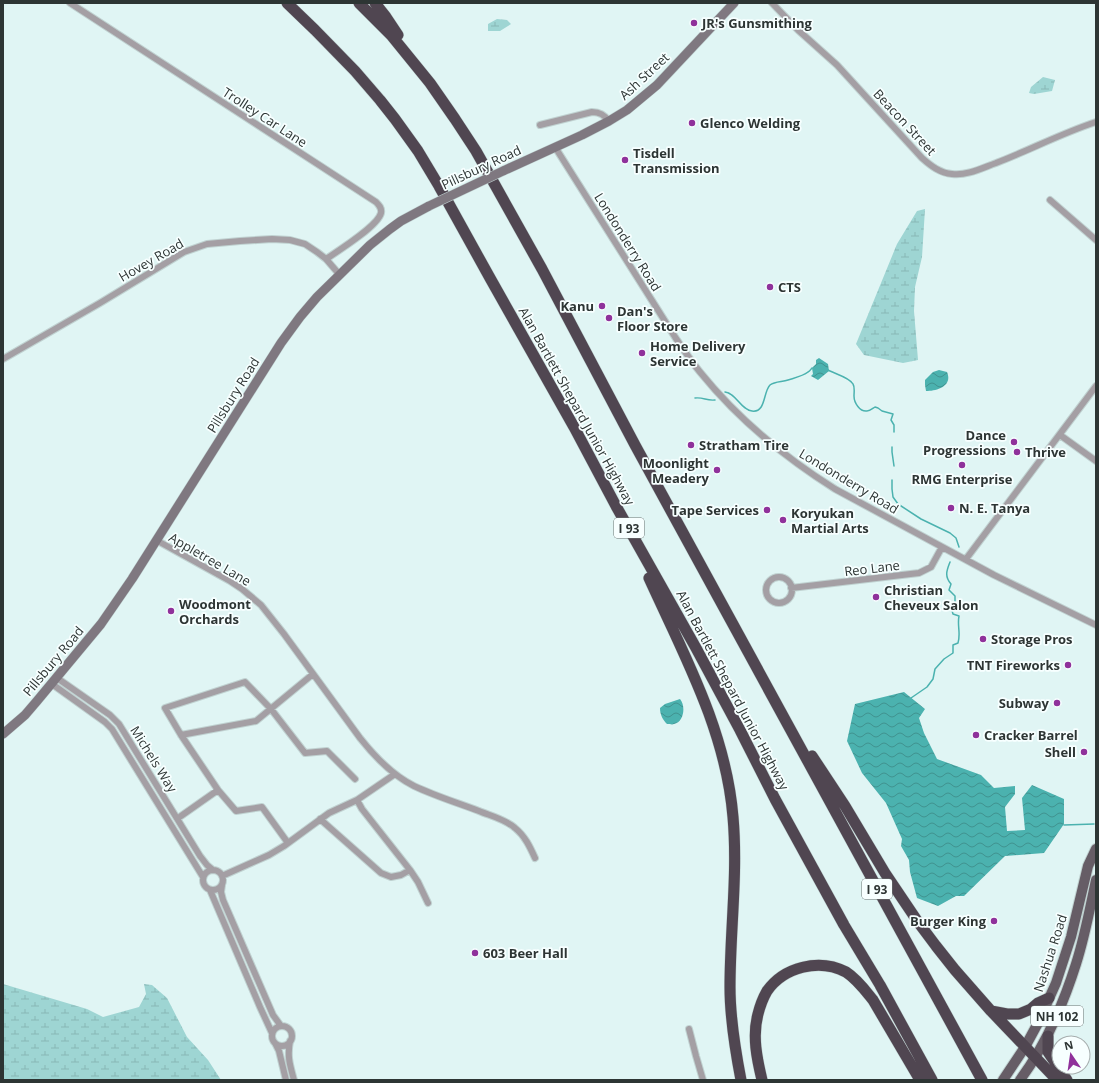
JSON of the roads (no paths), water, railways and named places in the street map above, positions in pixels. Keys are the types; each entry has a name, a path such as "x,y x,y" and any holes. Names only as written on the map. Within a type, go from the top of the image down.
{"highway":[{"name":"Alan Bartlett Shepard Junior Highway","path":"287,3 355,71 395,119 418,151 455,213 574,427 740,730 775,799 836,911 880,985 932,1080"},
{"name":"I 93","path":"359,3 391,35 430,83 476,151 542,269 631,438 982,1080"},
{"path":"375,3 395,30 409,57"},
{"path":"616,506 700,689 714,726 727,778 733,816 735,862 730,988 735,1048 741,1080"},
{"path":"773,697 845,806 884,873 918,922 955,970 991,1011 1057,1080"},
{"path":"762,1080 757,1058 755,1032 761,1003 766,992 773,984 788,973 802,967 820,965 833,967 846,972 865,990 877,1007 920,1080"},
{"path":"991,1011 1007,1014 1019,1014 1050,998"},
{"path":"1048,1036 1048,1052 1067,1080"}],"main road":[{"name":"Nashua Road","path":"1003,1080 1025,1047 1050,998 1068,947 1088,866 1096,850"},
{"name":"Nashua Road","path":"1020,1080 1048,1036 1063,1002 1077,963 1096,880"}],"street":[{"name":"Trolley Car Lane","path":"70,3 380,206 381,213 377,220 353,240 326,259"},
{"name":"Ash Street","path":"555,147 582,135 627,110 657,85 734,3"},
{"name":"Beacon Street","path":"772,3 798,30 837,65 922,158 933,167 945,172 958,174 982,169 1096,122"},
{"path":"540,125 592,112 602,114 609,121"},
{"name":"Pillsbury Road","path":"3,734 25,715 55,681 101,624 132,579 281,343 317,297 370,245 390,229 412,215 555,147"},
{"name":"Londonderry Road","path":"555,147 675,337 701,373 755,431 813,475 870,508 1038,597 1096,625"},
{"path":"1050,200 1096,240"},
{"name":"Hovey Road","path":"3,359 173,258 184,252 207,244 229,241 272,239 288,240 305,244 326,259 339,274"},
{"path":"966,559 1096,386"},
{"path":"1060,435 1096,461"},
{"name":"Appletree Lane","path":"156,540 218,574 242,589 261,605 370,750 395,774 434,794 509,823 524,838 535,858"},
{"name":"Reo Lane","path":"791,588 919,573 931,567 942,546"},
{"path":"776,577 780,577 788,581 791,588 790,596 787,600 779,603 771,600 766,593 767,585 776,577"},
{"path":"182,735 256,721 313,674"},
{"name":"Michels Way","path":"55,681 105,711 119,724 200,856 213,870"},
{"name":"Michels Way","path":"55,681 112,729 204,877"},
{"path":"288,843 262,807 236,811 218,790 165,708 245,682 271,709 305,753 327,751 355,779"},
{"path":"222,876 269,855 320,819 336,809 357,800 395,774"},
{"path":"181,816 218,790"},
{"path":"357,800 362,809 410,870 418,882 428,903"},
{"path":"320,819 381,873 391,877 401,875 410,870"},
{"path":"286,1080 279,1051 272,1038 272,1033 210,890 204,884 204,877 207,872 213,870 219,871 222,876 222,896 225,905 273,1015 281,1026 284,1026 290,1030 292,1036 288,1049 288,1058 294,1080"},
{"path":"210,890 217,889 222,885"},
{"path":"272,1033 276,1028 281,1026"},
{"path":"689,1029 703,1080"},
{"path":"275,1043 281,1046 290,1041"}],"water":[{"path":"819,358 828,364 829,371 818,380 811,376 813,374 812,368 816,364 816,360"},
{"path":"939,370 947,372 948,381 939,389 926,391 925,380 933,372"},
{"path":"904,692 925,709 919,718 924,733 937,759 981,775 994,788 1015,786 1015,794 1005,807 1007,831 1025,830 1022,798 1032,785 1064,799 1064,824 1044,853 1005,856 964,896 956,896 938,906 917,898 910,872 909,860 901,846 902,839 886,803 862,773 847,741 855,704"},
{"path":"680,699 683,706 682,717 677,723 667,724 662,717 660,708 665,704"}],"waterway":[{"path":"725,392 732,395 748,410 757,411 760,409 770,385 801,376 809,372 812,368"},
{"path":"828,370 845,378 853,384 855,401 862,410 868,411 875,407 893,414 891,420 894,425 894,432"},
{"path":"695,398 715,400"},
{"path":"892,447 894,466"},
{"path":"892,480 893,497 898,504 921,519 950,533 956,538 959,547"},
{"path":"911,698 927,687 933,679 935,669 944,659 953,653 953,645 958,643 959,616 953,614 951,607 955,602 955,596 949,590 951,584 947,578 947,570 950,562"},
{"path":"1064,825 1094,824"}],"place":[{"name":"JR's Gunsmithing","path":"694,23"},
{"name":"Glenco Welding","path":"692,123"},
{"name":"Tisdell Transmission","path":"625,160"},
{"name":"CTS","path":"770,287"},
{"name":"Kanu","path":"602,306"},
{"name":"Dan's Floor Store","path":"609,318"},
{"name":"Home Delivery Service","path":"642,353"},
{"name":"Dance Progressions","path":"1014,442"},
{"name":"Stratham Tire","path":"691,445"},
{"name":"Thrive","path":"1017,452"},
{"name":"RMG Enterprise","path":"962,465"},
{"name":"Moonlight Meadery","path":"717,470"},
{"name":"N. E. Tanya","path":"951,508"},
{"name":"Tape Services","path":"767,510"},
{"name":"Koryukan Martial Arts","path":"783,520"},
{"name":"Christian Cheveux Salon","path":"876,597"},
{"name":"Woodmont Orchards","path":"171,611"},
{"name":"Storage Pros","path":"983,639"},
{"name":"TNT Fireworks","path":"1068,665"},
{"name":"Subway","path":"1057,703"},
{"name":"Cracker Barrel","path":"976,735"},
{"name":"Shell","path":"1084,752"},
{"name":"Burger King","path":"994,921"},
{"name":"603 Beer Hall","path":"475,953"}]}
